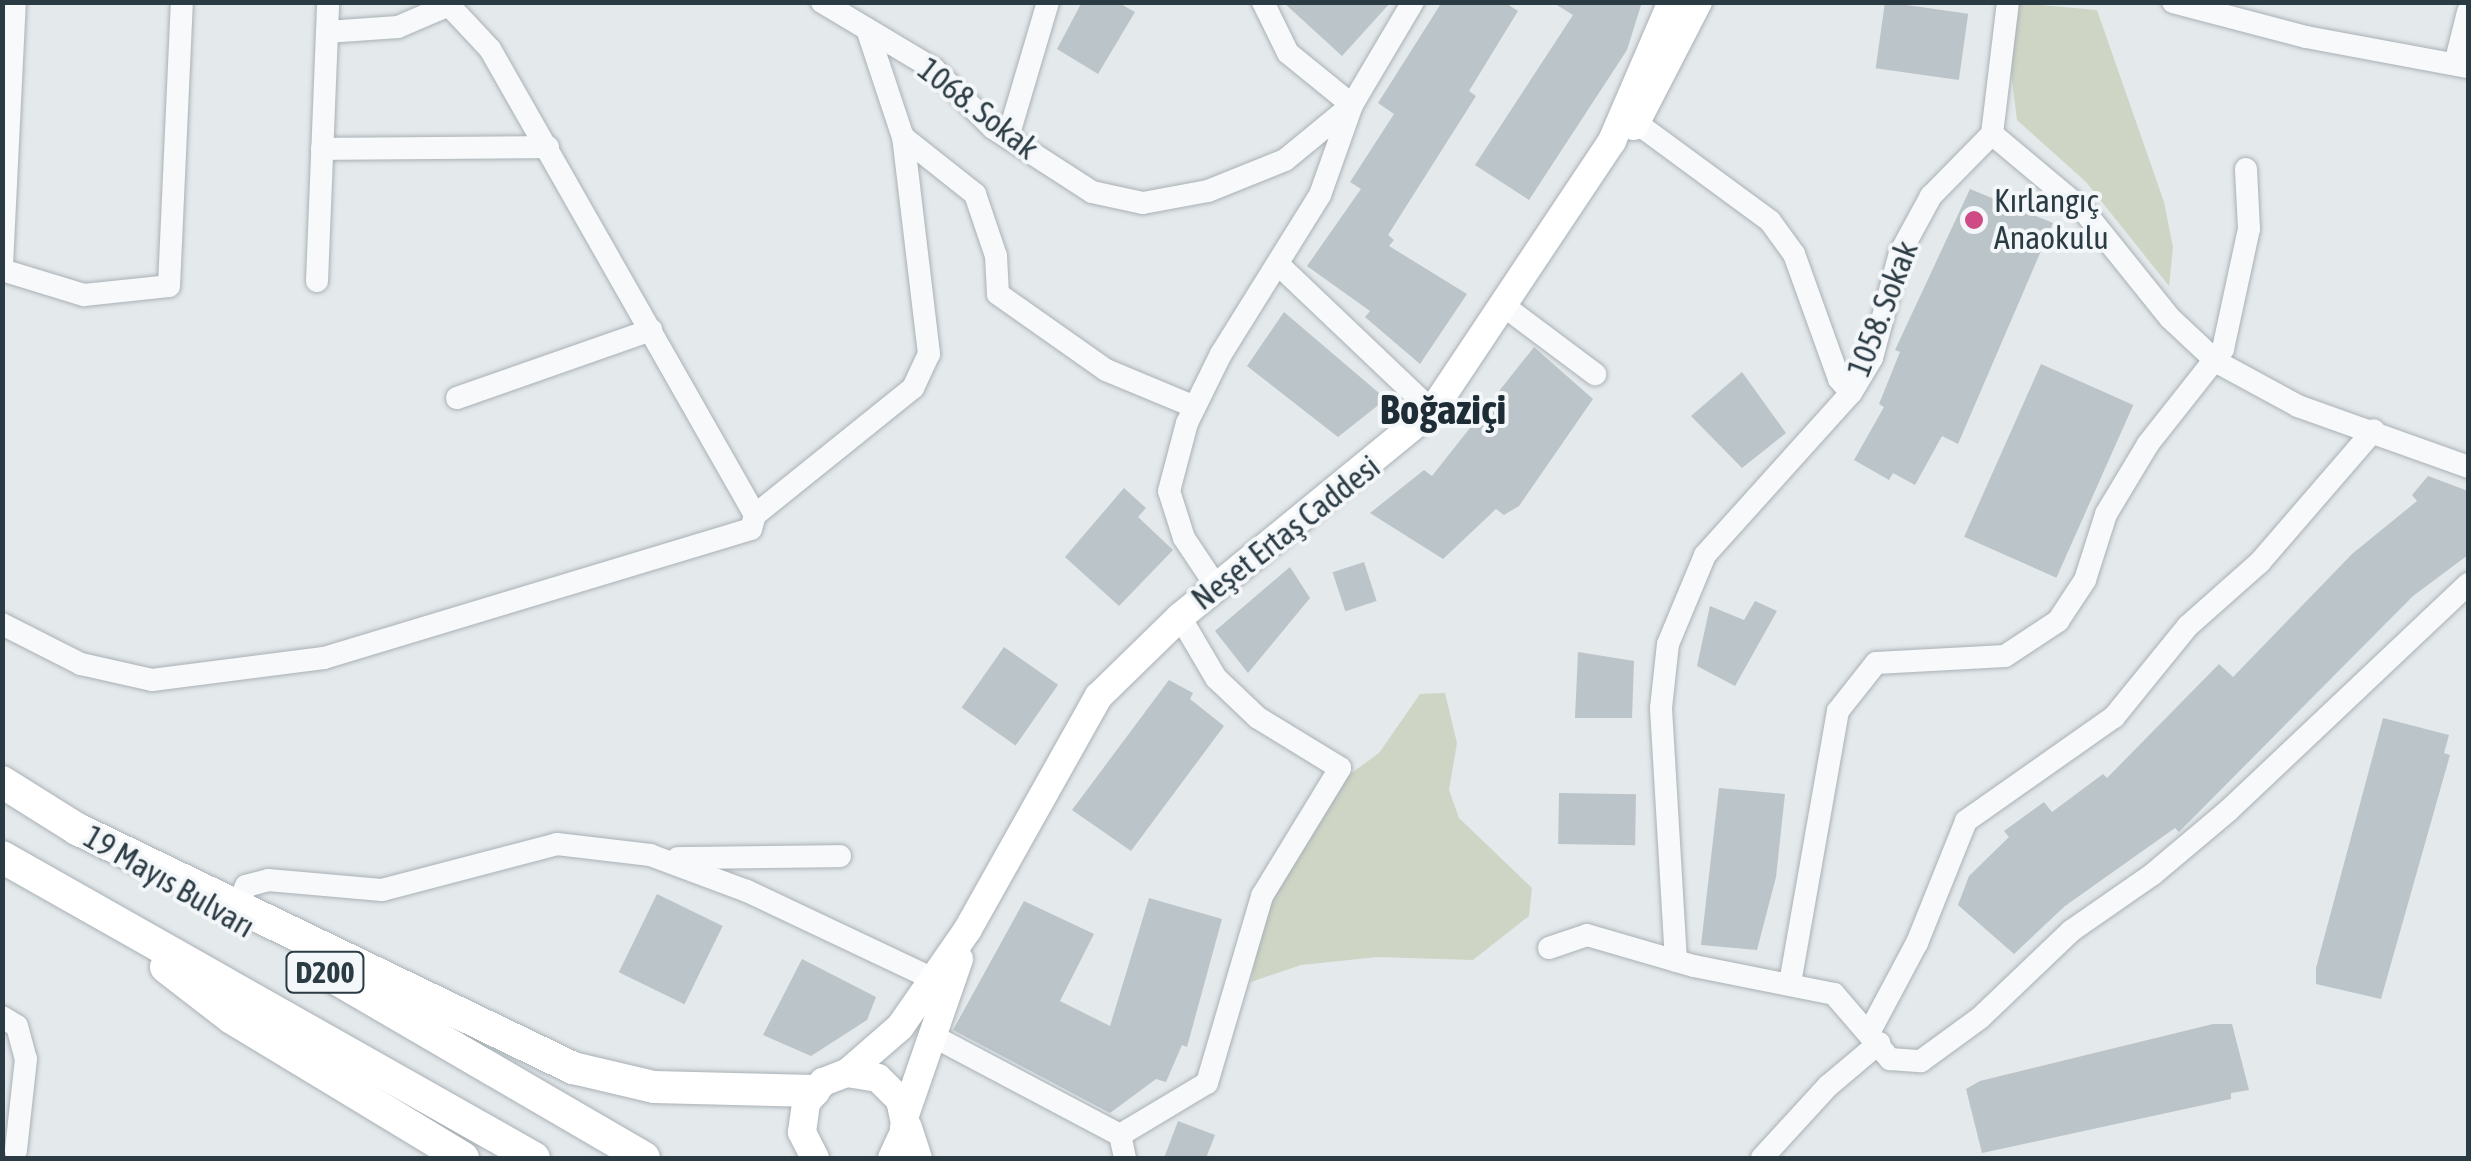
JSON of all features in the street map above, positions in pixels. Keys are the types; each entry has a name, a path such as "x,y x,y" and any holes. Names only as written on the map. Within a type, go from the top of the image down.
{"highway":[{"path":"2,782 77,829 573,1068 654,1087 814,1091"},
{"name":"19 Mayıs Bulvarı","path":"2,792 77,829 644,1158"},
{"name":"19 Mayıs Bulvarı","path":"2,856 534,1158"},
{"path":"2,865 65,889 232,1018 463,1158"}],"main road":[{"name":"Neşet Ertaş Caddesi","path":"814,1091 848,1073 900,1026 968,929 1072,736 1130,662 1216,586 1379,460 1432,411 1612,141 1672,2"},
{"path":"1638,124 1698,2"},
{"name":"Neşet Ertaş Caddesi","path":"1612,141 1638,124"},
{"name":"Neşet Ertaş Caddesi","path":"905,1140 968,929"},
{"path":"848,1073 878,1078 905,1140"},
{"path":"807,1154 802,1117 814,1091"}],"street":[{"path":"10,13 2,268 84,295 169,286 182,2"},
{"path":"317,281 328,2"},
{"name":"1068. Sokak","path":"822,2 934,70 1008,137 1092,192 1143,203 1208,191 1285,160 1352,104 1414,2"},
{"path":"1008,137 1048,2"},
{"path":"1216,586 1184,538 1169,492 1195,407 1221,354 1280,266 1320,195 1352,104 1288,53 1263,2"},
{"path":"2008,2 1992,134 2084,211 2170,318 2217,362 2298,406 2374,430 2468,467"},
{"path":"2176,3 2306,37 2462,66 2468,12"},
{"path":"327,32 398,27 448,4 490,49 755,515"},
{"path":"2,624 81,664 152,680 324,658 751,528 755,515 912,388 930,354 903,138 867,29"},
{"path":"1638,124 1770,221 1794,254 1839,378 1851,394"},
{"name":"1058. Sokak","path":"1676,962 1661,708 1668,644 1715,541 1851,394 1872,358 1900,253 1931,196 1992,134"},
{"path":"903,138 975,194 996,256 998,294 1106,370 1195,407"},
{"path":"322,149 548,147"},
{"path":"1790,983 1838,711 1876,664 2005,656 2058,621 2085,580 2106,514 2148,444 2217,362 2249,229 2246,169"},
{"path":"1280,266 1432,411"},
{"path":"1504,306 1596,374"},
{"path":"457,398 651,330"},
{"path":"1762,1158 1875,1036 1966,820 2114,718 2188,626 2260,562 2374,430"},
{"path":"1550,948 1586,934 1676,962 1834,994 1903,1064 1945,1048 2071,931 2153,874 2228,810 2468,584"},
{"path":"1120,1134 1207,1083 1262,896 1340,768 1258,718 1216,678 1180,617"},
{"path":"237,907 246,886 268,880 382,890 558,844 650,854 840,856"},
{"path":"650,854 747,892 933,979"},
{"path":"2,1017 17,1026 26,1059 16,1150"},
{"path":"934,1036 1120,1134"},
{"path":"1120,1134 1125,1158"}],"green space":[{"path":"2019,3 2097,10 2164,202 2173,247 2169,286 2086,182 2017,120 2009,56"},
{"path":"1445,693 1457,743 1449,790 1459,818 1532,888 1529,916 1473,960 1377,957 1301,965 1251,982 1264,911 1342,780 1379,753 1420,694"}],"building":[{"path":"1082,2 1117,2 1135,12 1098,74 1057,49"},
{"path":"1283,2 1391,2 1342,56"},
{"path":"1442,2 1504,2 1518,11 1469,91 1476,96 1388,235 1394,240 1389,246 1467,294 1420,364 1365,317 1370,311 1307,266 1361,189 1350,182 1394,114 1378,103"},
{"path":"1552,2 1642,2 1627,50 1529,200 1475,165 1573,15"},
{"path":"1885,2 1968,14 1959,80 1876,68"},
{"path":"1970,189 2053,223 1958,444 1942,436 1915,485 1893,473 1889,480 1854,460 1884,407 1879,404 1900,352 1895,350"},
{"path":"1284,312 1386,399 1338,437 1247,366"},
{"path":"1534,347 1593,399 1519,506 1504,515 1496,509 1443,559 1370,513 1424,470 1432,476"},
{"path":"2041,364 2133,405 2056,578 1964,537"},
{"path":"1742,372 1786,433 1742,468 1691,416"},
{"path":"2428,476 2468,491 2468,555 2413,596 2179,832 2175,828 2065,906 2014,954 1958,905 1969,876 2009,837 2004,831 2044,802 2052,812 2103,774 2107,778 2219,664 2233,677 2352,554 2417,501 2412,495"},
{"path":"1124,488 1146,508 1138,517 1173,550 1119,606 1065,557"},
{"path":"1364,562 1377,601 1345,611 1333,572"},
{"path":"1290,567 1310,598 1248,673 1215,631"},
{"path":"1755,601 1777,611 1735,686 1697,666 1710,606 1744,620"},
{"path":"1004,647 1058,685 1016,745 962,708"},
{"path":"1578,652 1634,661 1632,718 1575,718"},
{"path":"1169,680 1193,693 1190,699 1224,726 1131,851 1072,810"},
{"path":"2383,718 2449,735 2444,753 2450,755 2381,999 2316,984 2316,968"},
{"path":"1719,788 1785,794 1776,877 1757,950 1701,945"},
{"path":"1559,793 1636,794 1635,845 1558,844"},
{"path":"657,894 723,926 684,1004 619,972"},
{"path":"1149,898 1222,919 1187,1047 1182,1045 1166,1082 1156,1079 1110,1113 953,1030 1024,901 1094,934 1060,1001 1110,1026"},
{"path":"802,959 876,997 867,1020 811,1056 763,1035"},
{"path":"2213,1024 2232,1024 2249,1090 2231,1093 2231,1099 1982,1153 1966,1089 1980,1081"},
{"path":"1178,1121 1215,1135 1206,1158 1164,1158"}],"place":[{"name":"Kırlangıç Anaokulu","path":"1974,220"}],"district":[{"name":"Boğaziçi","path":"1443,409"}]}
